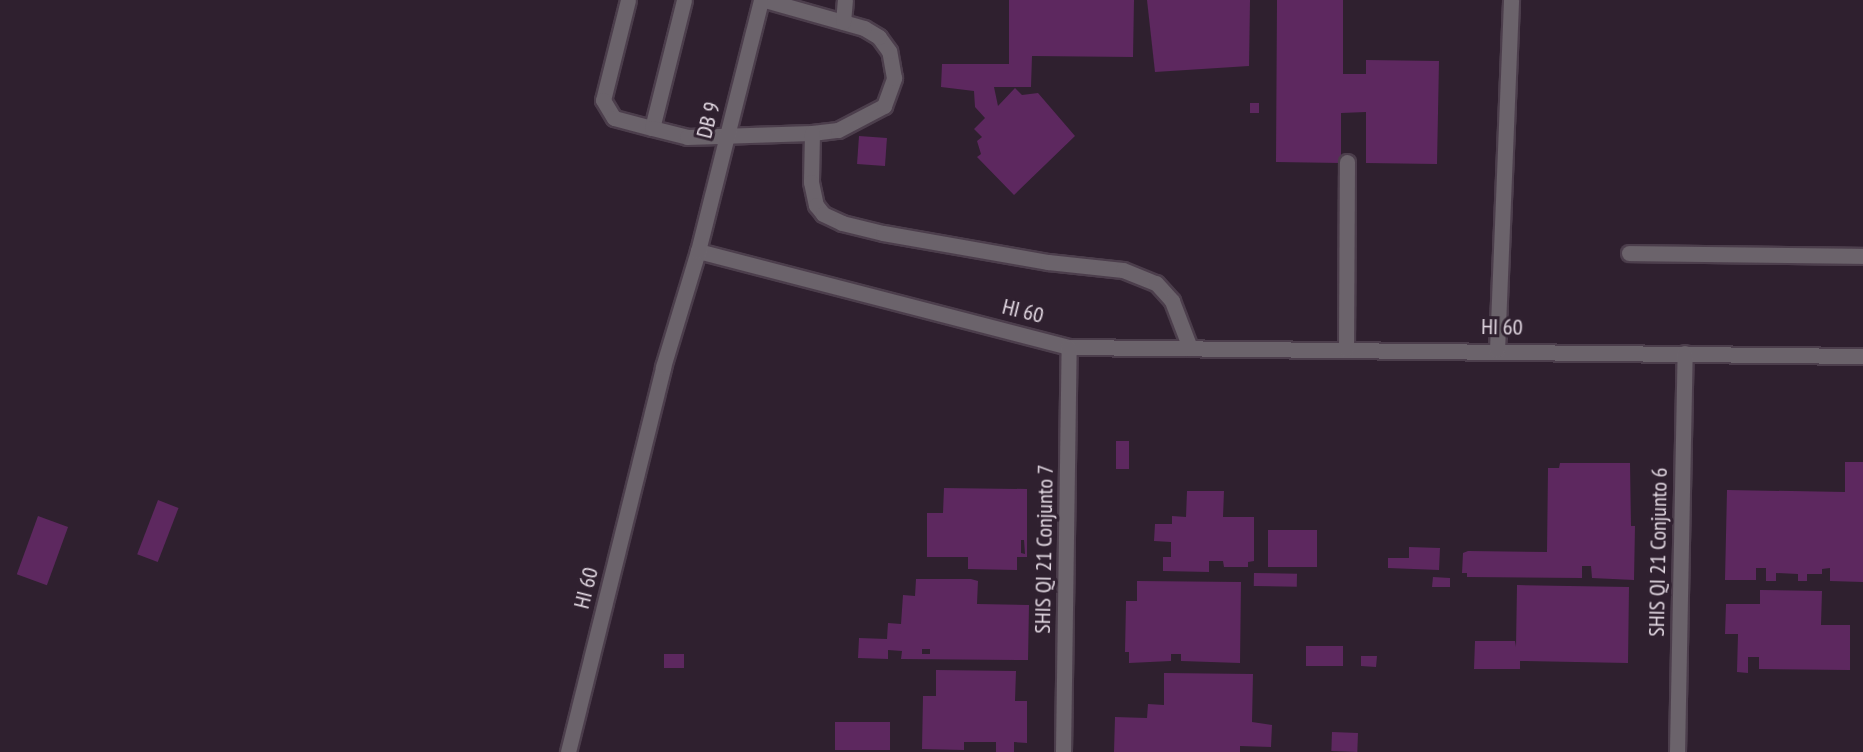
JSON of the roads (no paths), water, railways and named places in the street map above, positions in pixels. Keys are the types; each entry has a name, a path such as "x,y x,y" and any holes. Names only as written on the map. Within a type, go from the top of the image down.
{"street":[{"path":"628,0 603,100 614,118 687,137 727,138 838,130 861,121 884,106 891,94 894,78 889,51 879,37 843,22 763,0"},
{"path":"652,128 684,0"},
{"name":"DB 9","path":"698,251 763,0"},
{"path":"843,22 845,0"},
{"path":"1497,350 1511,0"},
{"path":"813,133 811,182 816,206 823,214 842,223 884,233 1048,262 1123,270 1156,283 1172,301 1190,348"},
{"path":"1346,349 1347,162"},
{"name":"HI 60","path":"568,752 663,367 698,251 1069,347 1497,350 1863,356"},
{"path":"1629,253 1863,256"},
{"name":"SHIS QI 21 Conjunto 7","path":"1063,752 1069,347"},
{"name":"SHIS QI 21 Conjunto 6","path":"1677,752 1685,353"}]}
